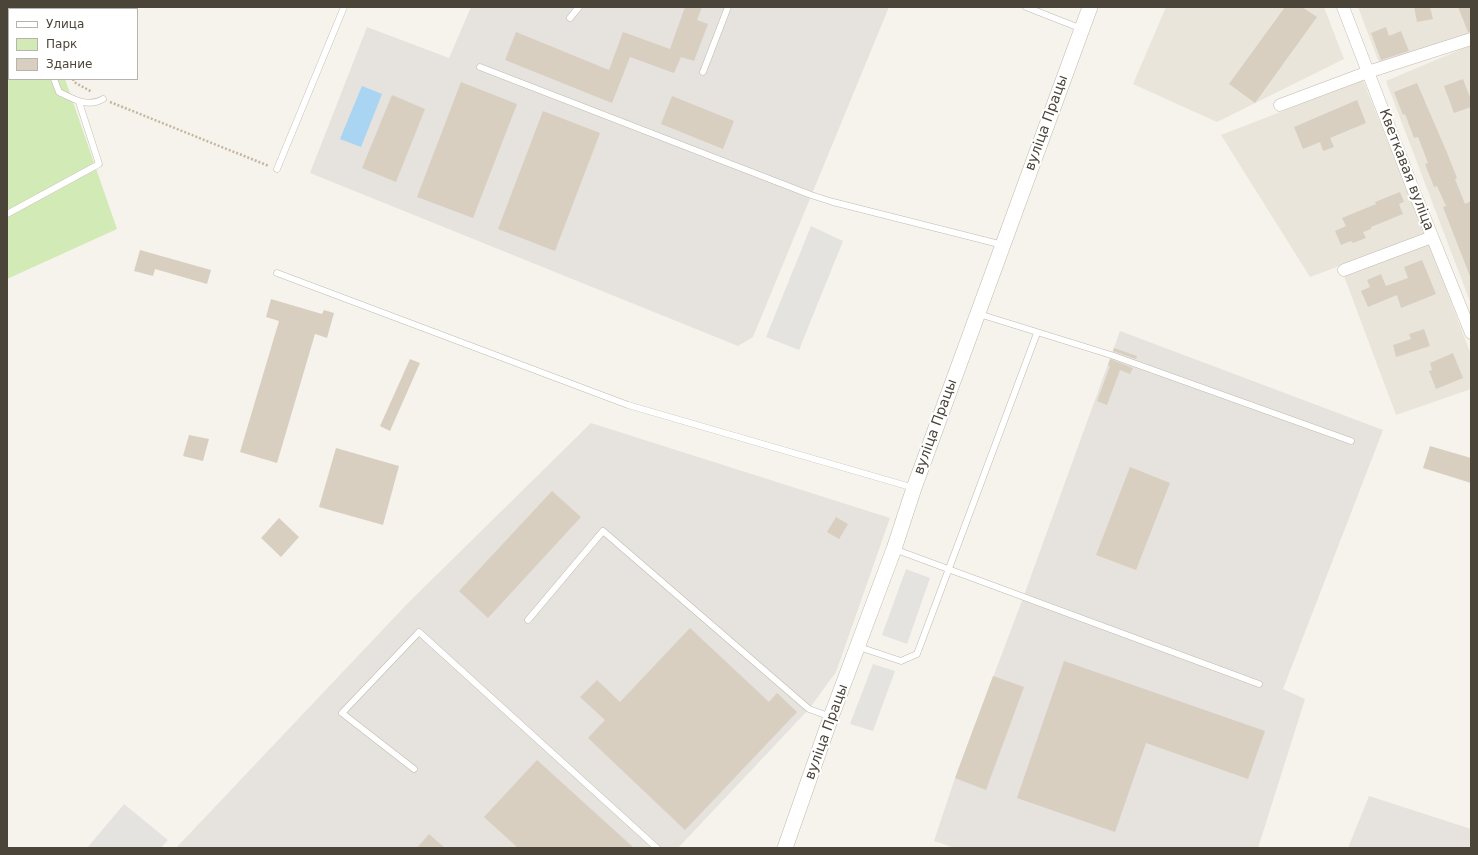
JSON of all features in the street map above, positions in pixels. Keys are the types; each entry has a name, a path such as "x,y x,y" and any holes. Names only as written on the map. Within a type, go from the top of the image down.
{"street":[{"name":"вуліца Працы","path":"785,848 831,717 894,549 914,488 979,314 1090,7"},
{"name":"Кветкавая вуліца","path":"1343,7 1432,237 1471,332"},
{"path":"1280,105 1368,72 1471,39"},
{"path":"1344,270 1432,237"}],"lane":[{"path":"277,169 344,7"},
{"path":"570,18 579,7"},
{"path":"703,72 728,7"},
{"path":"1026,7 1082,29"},
{"path":"480,67 811,195 833,202 1003,245"},
{"path":"54,80 59,92 78,102 97,103 103,99"},
{"path":"7,214 99,164 78,102"},
{"path":"277,273 628,405 914,488"},
{"path":"979,314 1111,355 1352,441"},
{"path":"858,647 901,661 917,654 1037,333"},
{"path":"528,620 603,531 809,709 831,717"},
{"path":"894,549 1259,684"},
{"path":"414,769 342,713 419,632 656,848"}],"path":[{"path":"73,80 74,82 103,99 277,169"}],"shaded area":[{"path":"471,7 889,7 753,337 738,346 310,173 367,27 449,58"},
{"path":"1166,7 1324,7 1344,59 1217,122 1133,84"},
{"path":"1358,7 1471,7 1471,34 1381,68"},
{"path":"1471,45 1471,304 1386,81"},
{"path":"1363,80 1425,234 1310,277 1221,135"},
{"path":"811,226 843,241 799,350 766,337"},
{"path":"1429,244 1471,355 1471,389 1396,415 1344,276"},
{"path":"1120,331 1383,430 1283,689 1305,699 1258,848 955,848 934,841 955,778 1023,598"},
{"path":"591,423 890,518 836,672 809,709 678,848 176,848 408,603"},
{"path":"906,569 930,578 907,644 882,635"},
{"path":"873,664 895,671 873,731 850,724"},
{"path":"1369,796 1471,829 1471,848 1348,848"},
{"path":"124,804 168,840 161,848 87,848"}],"green space":[{"path":"7,7 41,7 8,8 8,80 65,80 117,229 7,279"}],"water":[{"path":"362,86 382,94 361,147 340,139"}],"building":[{"path":"685,7 702,7 697,20 708,24 694,61 681,57 674,73 630,57 612,103 505,60 516,32 609,70 623,32 670,49"},
{"path":"1285,7 1302,7 1317,17 1255,103 1229,84"},
{"path":"1414,7 1430,7 1433,19 1417,22"},
{"path":"1458,7 1471,7 1471,32 1468,32"},
{"path":"1386,27 1389,36 1401,31 1409,51 1381,60 1371,33"},
{"path":"1463,79 1471,100 1471,107 1454,113 1444,86"},
{"path":"461,82 517,104 473,218 417,197"},
{"path":"1417,83 1448,155 1457,178 1455,179 1465,204 1471,201 1471,279 1443,207 1446,206 1437,186 1434,187 1425,164 1428,163 1418,137 1414,138 1405,114 1403,115 1394,92"},
{"path":"392,95 425,109 396,182 362,168"},
{"path":"672,96 734,121 723,149 661,124"},
{"path":"1357,100 1366,123 1330,138 1334,147 1323,151 1320,142 1303,149 1294,127"},
{"path":"543,111 600,133 555,251 498,229"},
{"path":"1400,192 1404,202 1399,204 1403,214 1371,227 1371,229 1363,232 1366,238 1353,243 1351,241 1341,245 1335,231 1346,226 1342,218"},
{"path":"140,250 211,270 207,284 155,269 153,276 134,271"},
{"path":"1422,260 1436,294 1401,308 1397,295 1368,307 1361,291 1370,287 1367,280 1381,274 1386,286 1408,278 1404,267"},
{"path":"271,299 322,314 324,310 334,313 327,338 315,334 277,463 240,452 279,321 266,317"},
{"path":"1424,329 1430,346 1396,357 1393,345 1411,339 1409,334"},
{"path":"1114,348 1137,356 1136,359 1113,351"},
{"path":"1453,353 1463,378 1436,389 1429,371 1432,370 1430,363"},
{"path":"410,359 420,363 390,431 380,426"},
{"path":"1110,359 1133,368 1130,374 1120,370 1107,405 1097,401 1110,366 1108,365"},
{"path":"189,435 209,439 203,461 183,456"},
{"path":"1430,446 1471,458 1471,483 1423,468"},
{"path":"336,448 399,466 383,525 319,507"},
{"path":"1130,467 1170,483 1136,570 1096,555"},
{"path":"552,491 581,517 488,618 459,591"},
{"path":"836,517 848,524 839,539 827,532"},
{"path":"279,518 299,537 281,557 261,538"},
{"path":"690,628 769,702 777,693 797,712 685,830 588,738 605,720 580,697 597,680 620,702"},
{"path":"1064,661 1265,731 1248,779 1146,743 1115,832 1017,798"},
{"path":"993,676 1024,687 986,790 955,778"},
{"path":"537,760 634,848 518,848 484,817"},
{"path":"429,834 445,848 417,848"}]}
